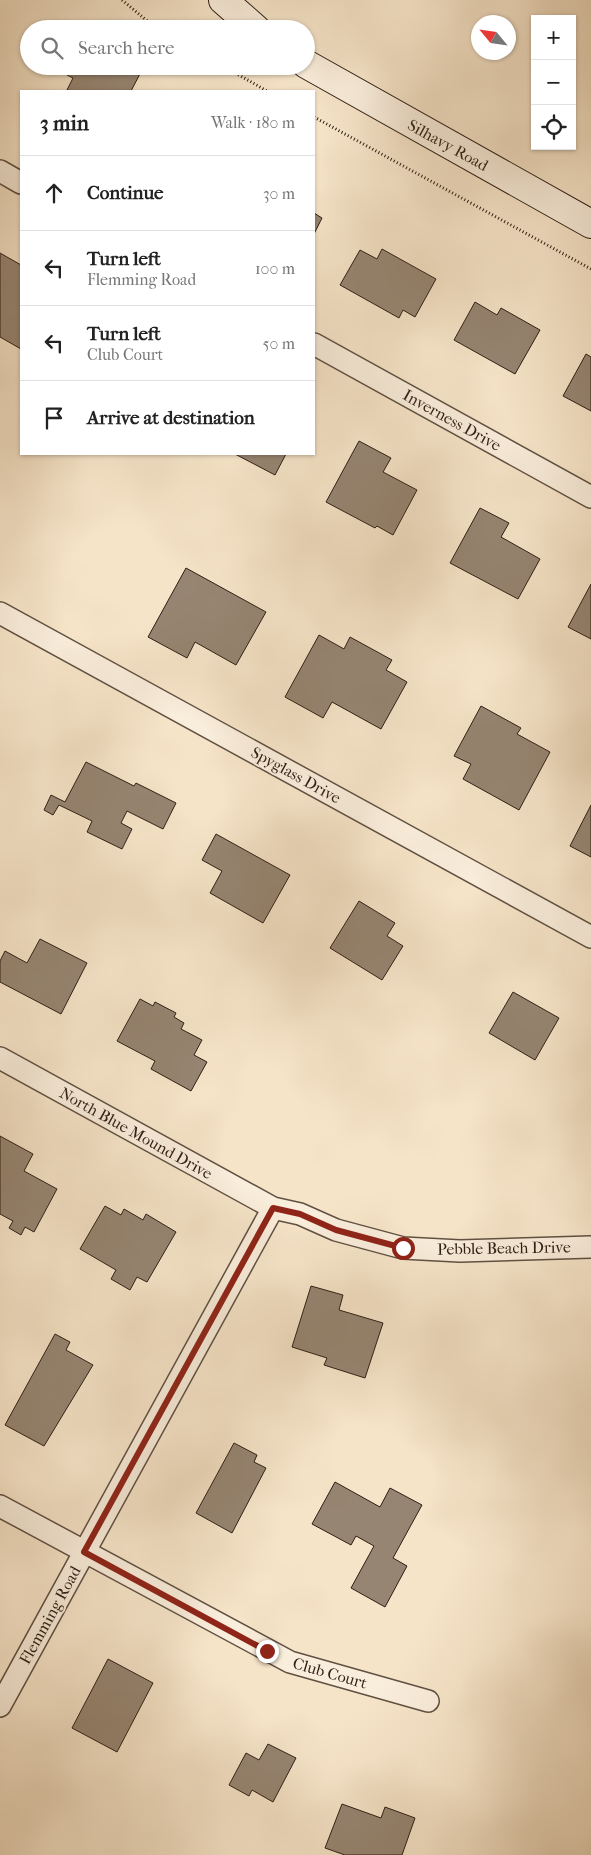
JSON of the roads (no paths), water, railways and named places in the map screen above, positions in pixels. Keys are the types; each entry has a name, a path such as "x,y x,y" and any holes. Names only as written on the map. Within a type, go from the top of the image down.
{"street":[{"path":"223,0 246,20"},
{"name":"Silhavy Road","path":"315,69 591,224"},
{"path":"0,171 20,182"},
{"name":"Inverness Drive","path":"315,345 591,497"},
{"name":"Spyglass Drive","path":"0,613 591,937"},
{"name":"North Blue Mound Drive","path":"0,1058 273,1208"},
{"name":"Pebble Beach Drive","path":"273,1208 300,1214 336,1230 403,1248 460,1251 591,1247"},
{"name":"Flemming Road","path":"0,1706 273,1208"},
{"name":"Club Court","path":"0,1506 290,1662 428,1701"}]}
